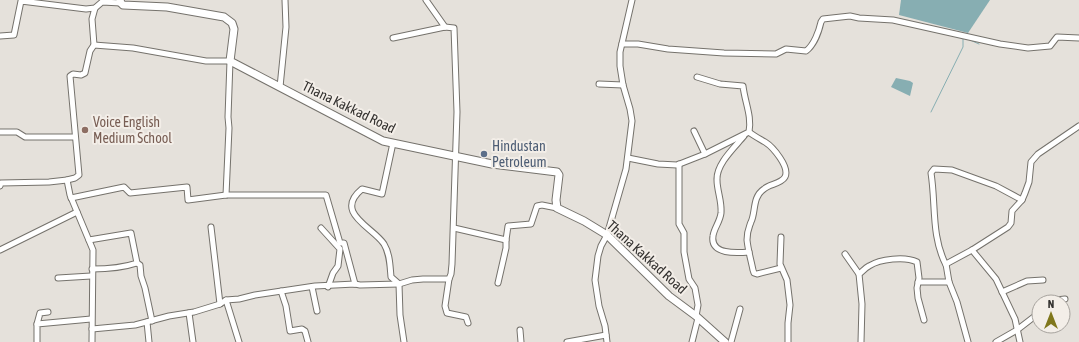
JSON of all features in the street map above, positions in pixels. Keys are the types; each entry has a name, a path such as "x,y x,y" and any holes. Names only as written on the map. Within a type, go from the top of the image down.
{"main road":[{"path":"120,2 123,5 168,8 224,17 232,23 234,29 230,61"},
{"name":"Thana Kakkad Road","path":"230,61 382,141 492,164 557,172 557,208 584,221 607,235 669,296 697,317 725,342"}],"street":[{"path":"0,36 14,35 21,0 86,9 95,8"},
{"path":"280,88 286,27 286,0"},
{"path":"426,0 445,27"},
{"path":"607,342 595,280 598,256 607,235 628,158 632,121 623,85 619,60 632,0"},
{"path":"0,183 49,182 67,180 75,178 79,175 70,76 73,74 81,75 85,72 90,51 94,45 92,19 95,8 102,2 120,2"},
{"path":"622,44 638,44 724,53 776,54 786,49 806,51 810,48 820,22 823,19 850,16 904,21 951,33 1021,47 1047,47 1053,44 1057,37 1079,38"},
{"path":"393,38 445,27 454,28 458,112 451,274 448,279 445,306 447,313 466,317 468,323"},
{"path":"94,45 133,48 206,60 230,61 226,195"},
{"path":"697,77 720,84 743,86 751,121 747,133 729,153 718,173 717,179 721,203 721,216 713,236 714,244 719,250 738,253 749,252"},
{"path":"599,84 623,85"},
{"path":"946,265 1008,226 1011,222 1012,211 1022,200 1028,182 1031,162 1038,154 1079,126"},
{"path":"694,131 705,154"},
{"path":"0,132 17,132 25,137 75,137"},
{"path":"628,158 658,164 679,164 705,154 747,133"},
{"path":"747,133 771,147 782,161 786,171 785,177 782,180 763,189 754,208 752,221 748,228 747,239 754,274 782,268"},
{"path":"393,143 382,194 362,189 354,196 352,204 353,212 358,220 383,242 388,253 391,277 399,284 400,315 404,342"},
{"path":"679,164 679,224 684,233 684,252 689,279 695,288 698,305 692,342"},
{"path":"969,342 958,302 949,282 946,265 940,253 935,234 931,173 934,169 952,170 996,186 1022,200"},
{"path":"67,180 71,198 93,250 91,319 92,342"},
{"path":"71,198 124,187 130,193 187,187 188,200 226,195 326,195 340,243 344,243 355,284"},
{"path":"498,283 506,248 508,226 532,224 537,206 542,205 557,208"},
{"path":"0,250 77,212"},
{"path":"211,227 220,304"},
{"path":"321,228 340,249 338,266 332,273 328,286"},
{"path":"454,228 506,240"},
{"path":"89,240 131,233 137,263 140,265 141,276 145,288 150,342"},
{"path":"781,237 780,260 787,280 790,304 788,342"},
{"path":"972,250 996,279 1015,320 1020,342"},
{"path":"845,254 859,274 862,304 861,342"},
{"path":"859,274 870,265 889,259 911,259 917,262 918,298 924,320"},
{"path":"92,269 123,267 137,263"},
{"path":"58,278 92,276"},
{"path":"92,329 134,325 169,316 189,313 220,304 226,300 281,291 355,284 399,284 412,280 423,279 448,279"},
{"path":"1002,292 1027,281 1043,280"},
{"path":"918,282 949,282"},
{"path":"312,287 317,311"},
{"path":"281,291 286,306 290,331 305,331 308,342"},
{"path":"226,300 239,342"},
{"path":"731,342 740,309"},
{"path":"37,342 37,324 40,313 48,312"},
{"path":"189,313 193,342"},
{"path":"37,324 91,319"},
{"path":"996,342 1017,330 1031,319"},
{"path":"520,330 520,342"},
{"path":"567,342 606,335"}],"water":[{"path":"901,0 990,0 968,33 899,15"},
{"path":"896,78 913,83 910,96 891,87"}],"waterway":[{"path":"931,112 963,47 963,38"},
{"path":"970,40 979,44"}],"place":[{"name":"Voice English Medium School","path":"85,130"},
{"name":"Hindustan Petroleum","path":"484,154"}]}
